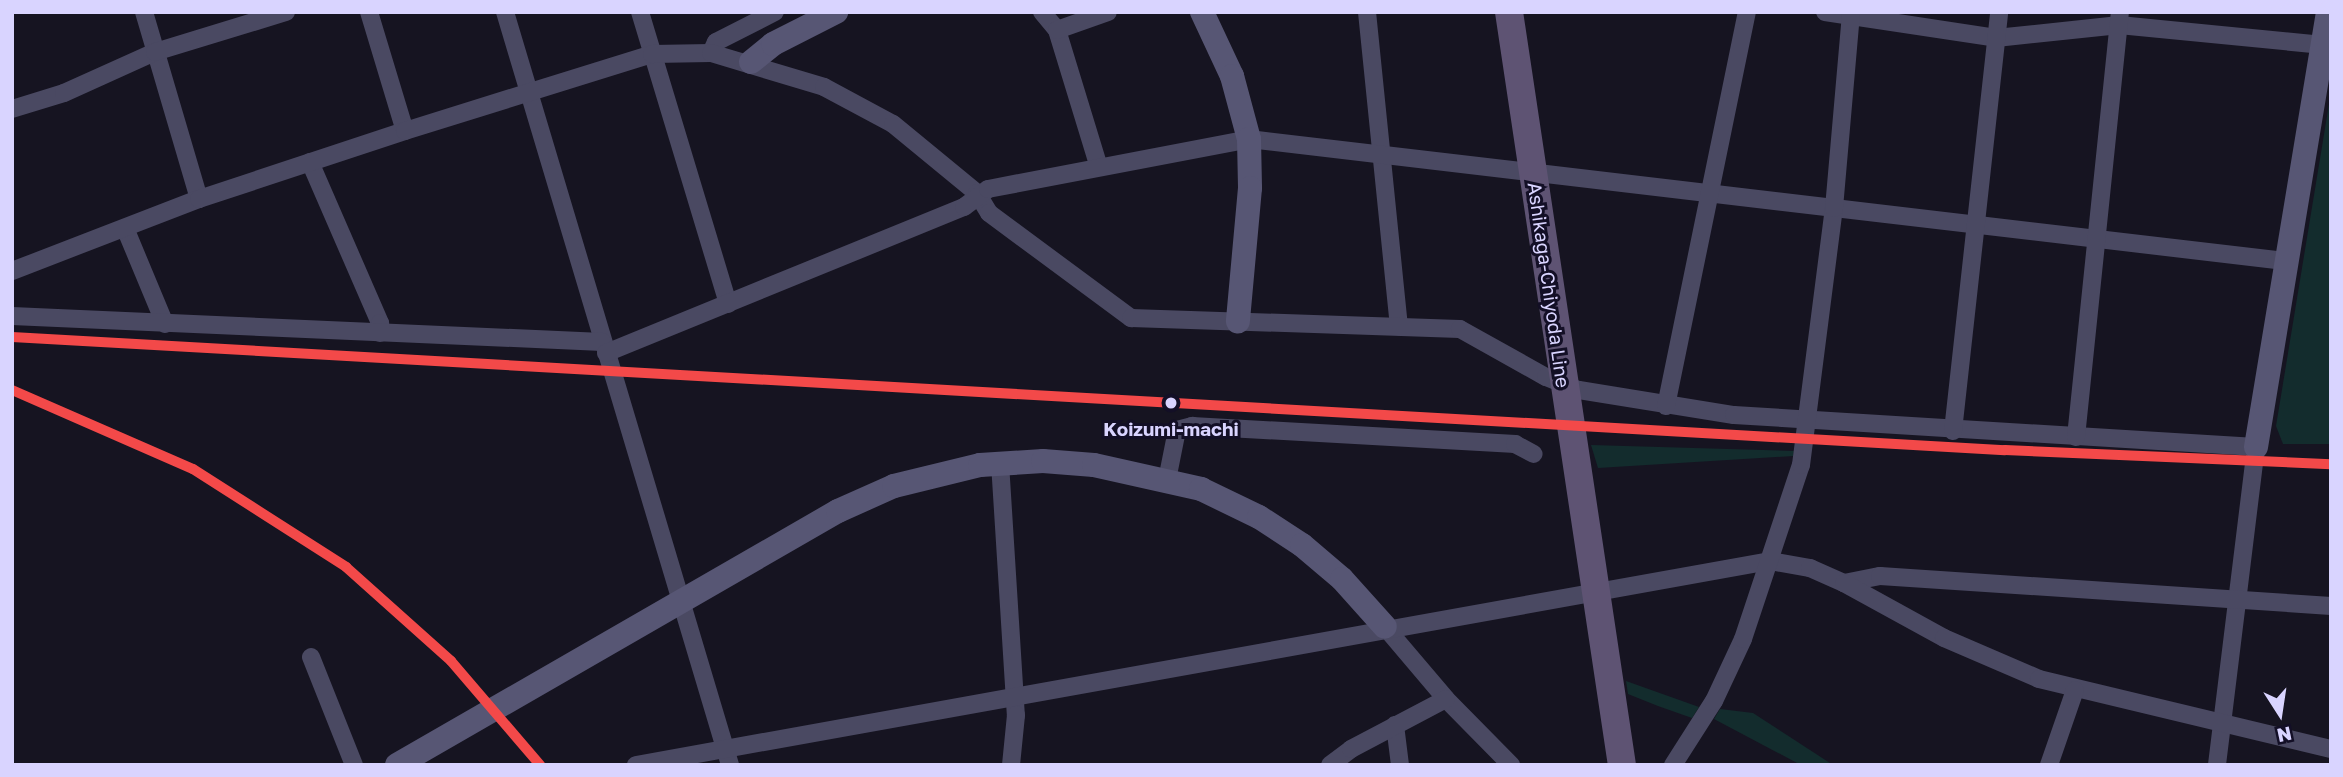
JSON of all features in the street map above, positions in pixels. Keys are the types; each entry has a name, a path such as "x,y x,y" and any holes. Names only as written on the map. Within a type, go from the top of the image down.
{"main road":[{"name":"Ashikaga-Chiyoda Line","path":"1509,12 1562,383 1622,765"}],"street":[{"path":"144,12 199,199"},
{"path":"12,110 64,93 155,51 286,12"},
{"path":"369,12 405,131"},
{"path":"505,12 728,757"},
{"path":"640,12 728,304"},
{"path":"711,53 716,42 775,12"},
{"path":"1042,12 1057,30 1099,167"},
{"path":"1057,30 1108,12"},
{"path":"1202,12 1240,98 1249,139 1250,188 1238,321"},
{"path":"1367,12 1399,327"},
{"path":"1666,406 1748,12"},
{"path":"1825,12 1996,38 2120,19 2327,44"},
{"path":"1953,431 1999,12"},
{"path":"2217,765 2256,447 2285,261 2327,44 2328,12"},
{"path":"1673,765 1723,684 1744,639 1801,465 1833,208 1851,14"},
{"path":"751,62 773,44 823,15"},
{"path":"2076,437 2099,239 2120,19"},
{"path":"12,271 199,199 405,131 652,54 711,53 751,62 824,88 893,124 977,193 989,213 1127,316 1468,331 1562,383 1602,396 1666,406 1953,431 2256,447"},
{"path":"12,316 380,333 604,348 728,304 964,207 977,193 1249,139 2285,261"},
{"path":"310,162 380,323 380,333"},
{"path":"125,228 165,324"},
{"path":"1167,480 1177,430 1192,426 1515,444 1534,454"},
{"path":"999,463 1015,697 1011,765"},
{"path":"397,765 682,601 876,494 937,473 999,463 1094,464 1202,489 1259,517 1301,545 1342,579 1446,699 1511,765"},
{"path":"636,765 728,757 1015,697 1385,628 1770,561 1810,568 1844,583 1984,657 2075,690 2331,749"},
{"path":"1844,583 1880,576 2331,606"},
{"path":"311,657 354,765"},
{"path":"2049,765 2075,690"},
{"path":"1330,765 1395,725 1446,699"},
{"path":"1395,725 1400,765"}],"green space":[{"path":"2331,92 2331,444 2283,444 2276,426"},
{"path":"1591,445 1794,451 1793,456 1598,468"},
{"path":"1626,681 1699,707 1692,718 1658,706 1628,694"},
{"path":"1720,709 1753,713 1833,765 1801,765 1714,719"}],"transit line":[{"path":"12,337 2005,450 2331,464"},
{"path":"12,390 193,469 346,567 451,661 540,765"}],"place":[{"name":"Koizumi-machi","path":"1171,403"}]}
